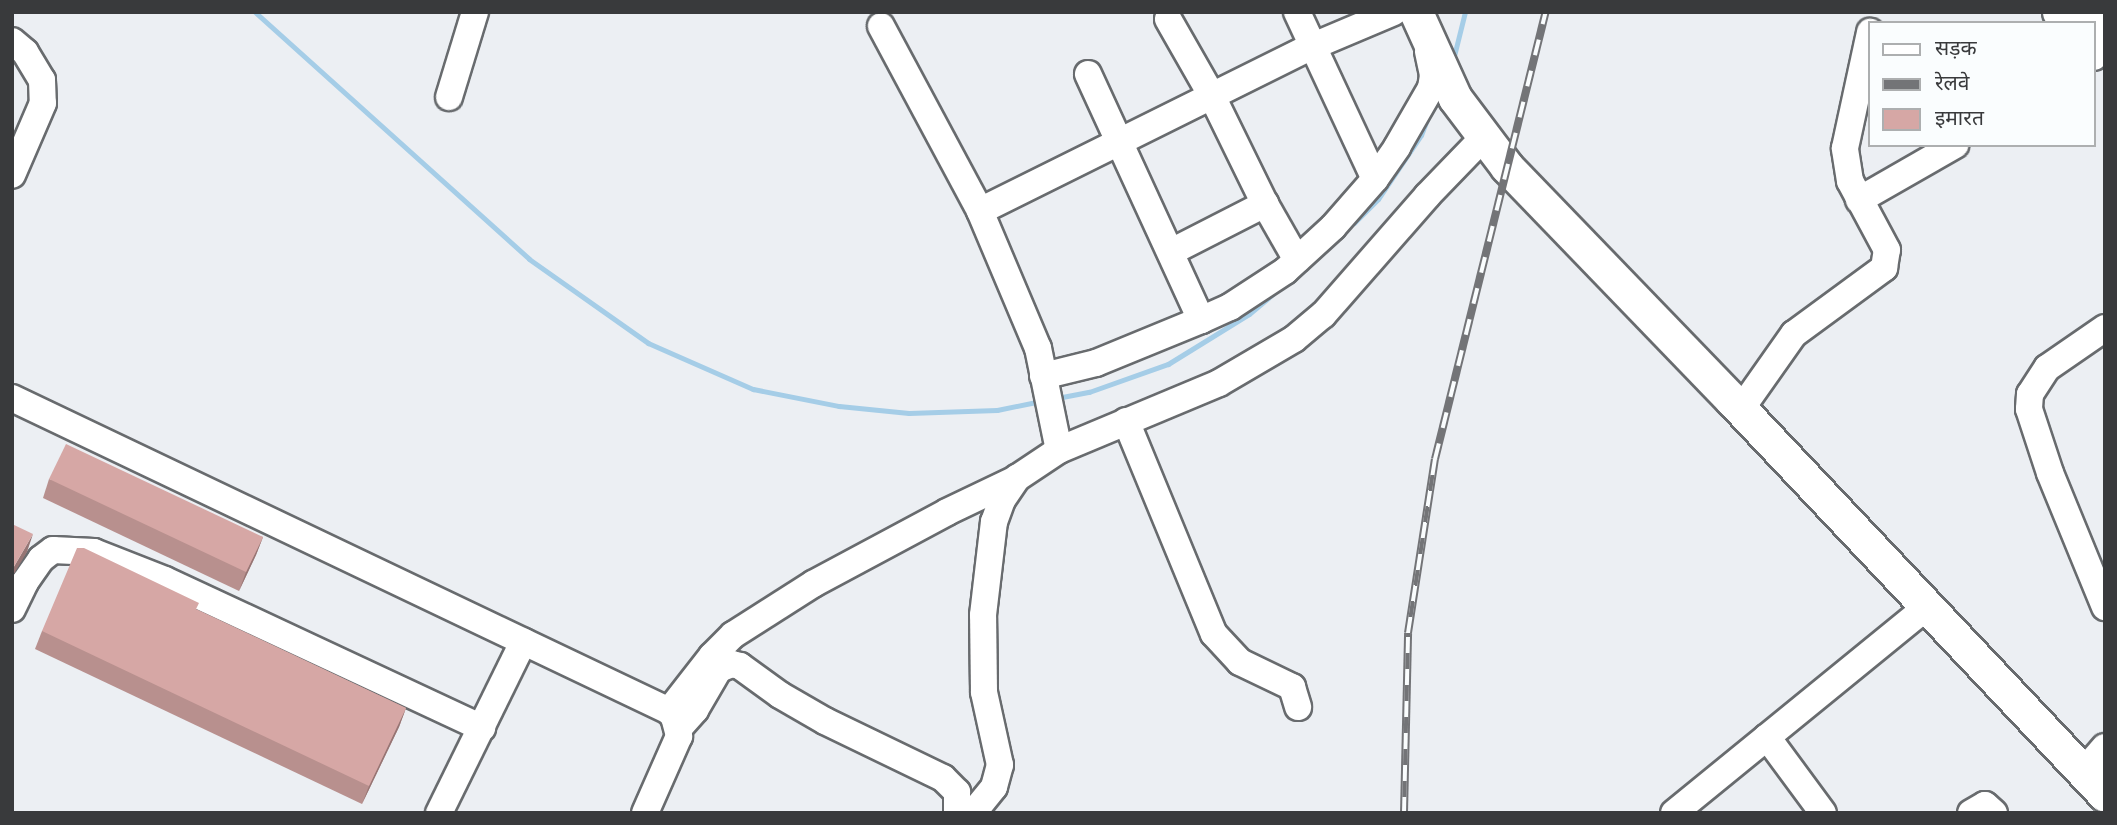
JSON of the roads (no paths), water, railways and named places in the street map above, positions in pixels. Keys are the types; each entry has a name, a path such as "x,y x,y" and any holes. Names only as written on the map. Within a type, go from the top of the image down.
{"main road":[{"path":"2059,12 2094,21"},
{"path":"1426,37 1455,98 1507,167 1741,409 2094,783"}],"street":[{"path":"449,97 475,12"},
{"path":"1297,12 1311,47 1375,179"},
{"path":"980,211 1311,47 1394,12"},
{"path":"1168,19 1212,96 1265,204 1297,260"},
{"path":"881,26 980,211 1038,348 1059,450"},
{"path":"1045,382 1201,320 1240,301 1297,260 1333,228 1375,179 1431,88 1433,75 1426,37"},
{"path":"12,41 25,52 42,80 43,103 12,175"},
{"path":"1741,409 1794,334 1884,268 1887,250 1850,181 1845,148 1868,41"},
{"path":"1088,74 1201,320"},
{"path":"645,813 674,748 674,719 712,656 744,628 813,584 947,512 1017,478 1059,450 1219,383 1284,345 1314,323 1484,137"},
{"path":"1859,200 1952,147"},
{"path":"1171,252 1265,204"},
{"path":"2105,328 2047,368 2030,394 2029,410 2050,473 2105,607"},
{"path":"12,398 523,642 674,719"},
{"path":"1126,421 1214,634 1240,662 1292,687 1298,706"},
{"path":"973,813 994,787 1000,765 984,692 983,615 994,522 1002,500 1017,478"},
{"path":"12,609 25,582 41,559 53,550 94,552 165,580 482,728"},
{"path":"1674,813 1927,607"},
{"path":"439,813 523,642"},
{"path":"674,719 695,710 719,669 732,664 740,666 780,695 825,721 943,778 957,792 957,813"},
{"path":"1767,737 1823,813"},
{"path":"2094,783 2105,747"},
{"path":"1971,813 1985,805 1994,813"},
{"path":"2099,813 2105,808"}],"waterway":[{"path":"255,12 529,259 648,343 753,389 839,406 909,413 997,410 1041,401"},
{"path":"1453,60 1465,12"},
{"path":"1354,223 1378,199 1421,135 1428,117"},
{"path":"1057,398 1089,392 1168,364 1249,314 1273,294"}],"railway":[{"path":"1404,813 1408,633 1435,459 1546,12"}]}
